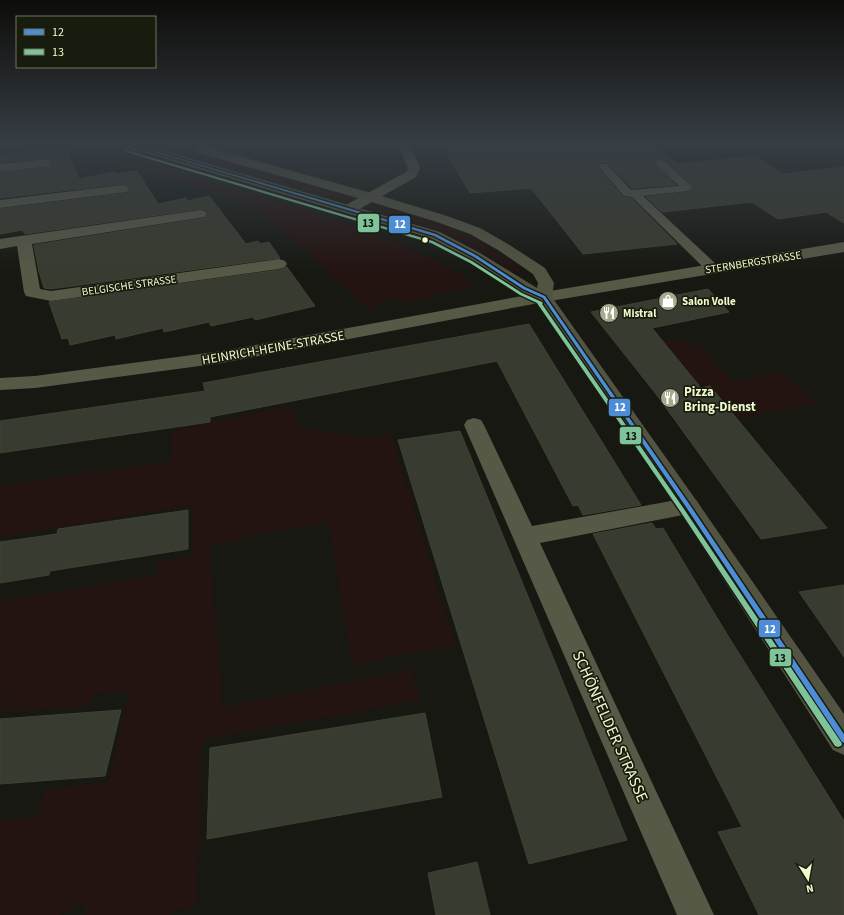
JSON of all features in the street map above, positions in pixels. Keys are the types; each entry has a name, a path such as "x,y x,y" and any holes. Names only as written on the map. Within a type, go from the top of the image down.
{"main road":[{"path":"274,187 436,236 475,256 524,288 544,297 688,506 844,740"},
{"path":"333,187 442,219 475,232 503,247 539,271 546,283 544,297"}],"street":[{"path":"350,209 388,187"},
{"path":"0,204 122,189"},
{"path":"0,244 200,214"},
{"name":"BELGISCHE STRASSE","path":"24,240 32,292 51,296 279,264"},
{"name":"STERNBERGSTRASSE","path":"544,297 712,268 842,249"},
{"name":"HEINRICH-HEINE-STRASSE","path":"0,384 35,382 222,356 544,297"},
{"name":"SCHÖNFELDER STRASSE","path":"474,425 696,915"},
{"path":"525,537 688,506"}],"lane":[{"path":"621,187 628,194 688,188 687,187"},
{"path":"634,193 712,268"}],"shaded area":[{"path":"200,187 226,187 328,218 389,239 436,260 473,282 471,286 403,303 398,299 371,304 374,311 371,312 284,229 252,203"},
{"path":"296,187 315,187 351,197 350,199 342,200"},
{"path":"380,207 459,232 491,249 524,272 517,273 484,251 441,231 374,210 374,208"},
{"path":"662,340 700,346 734,382 783,372 817,404 737,418 710,386 701,388"},
{"path":"288,405 298,427 367,438 391,433 455,644 352,665 328,522 209,545 223,707 412,669 420,700 202,740 197,905 171,912 171,915 86,915 82,902 61,915 0,915 0,820 36,818 45,790 108,782 130,691 93,694 90,706 1,712 3,699 0,698 0,601 156,575 158,562 192,556 193,505 0,537 0,486 171,461 172,432"}],"building":[{"path":"0,187 98,187 0,198"},
{"path":"129,187 147,187 158,204 186,198 188,201 209,196 246,244 258,241 260,244 269,242 280,258 51,289 44,288 39,272 34,245 205,218 208,215 206,210 200,209 25,234 22,230 0,234 0,209 128,193 130,190"},
{"path":"466,187 614,187 623,197 631,198 677,244 583,254 531,188 470,193"},
{"path":"631,187 651,187 632,188"},
{"path":"693,187 844,187 844,223 826,212 778,219 752,202 662,212 646,197 688,192 694,188"},
{"path":"287,267 315,306 255,320 253,317 211,326 209,322 164,332 163,328 116,339 115,335 70,345 68,338 62,339 49,302 279,270"},
{"path":"708,289 729,312 652,328 701,388 710,386 827,528 761,539 656,394 591,312"},
{"path":"529,324 641,505 583,515 578,505 573,506 497,361 210,417 210,422 0,453 0,421 205,391 203,383"},
{"path":"460,431 627,840 529,864 398,440"},
{"path":"188,510 188,549 50,571 49,575 0,583 0,542 57,534 58,529"},
{"path":"652,523 656,529 663,528 725,631 844,821 844,915 759,915 718,832 742,827 593,534"},
{"path":"844,585 844,657 799,592"},
{"path":"121,710 105,776 0,784 0,719"},
{"path":"425,713 442,797 207,839 210,748"},
{"path":"477,862 490,915 436,915 428,873"}],"transit line":[{"name":"13","path":"247,187 432,242 471,262 521,294 541,303"},
{"name":"12","path":"273,187 435,235 475,256 524,288 544,297"},
{"name":"12","path":"544,297 688,506 844,740"},
{"name":"13","path":"538,301 682,510 838,744"}],"place":[{"name":"Salon Volle","path":"668,301"},
{"name":"Mistral","path":"609,313"},
{"name":"Pizza Bring-Dienst","path":"670,398"}]}
